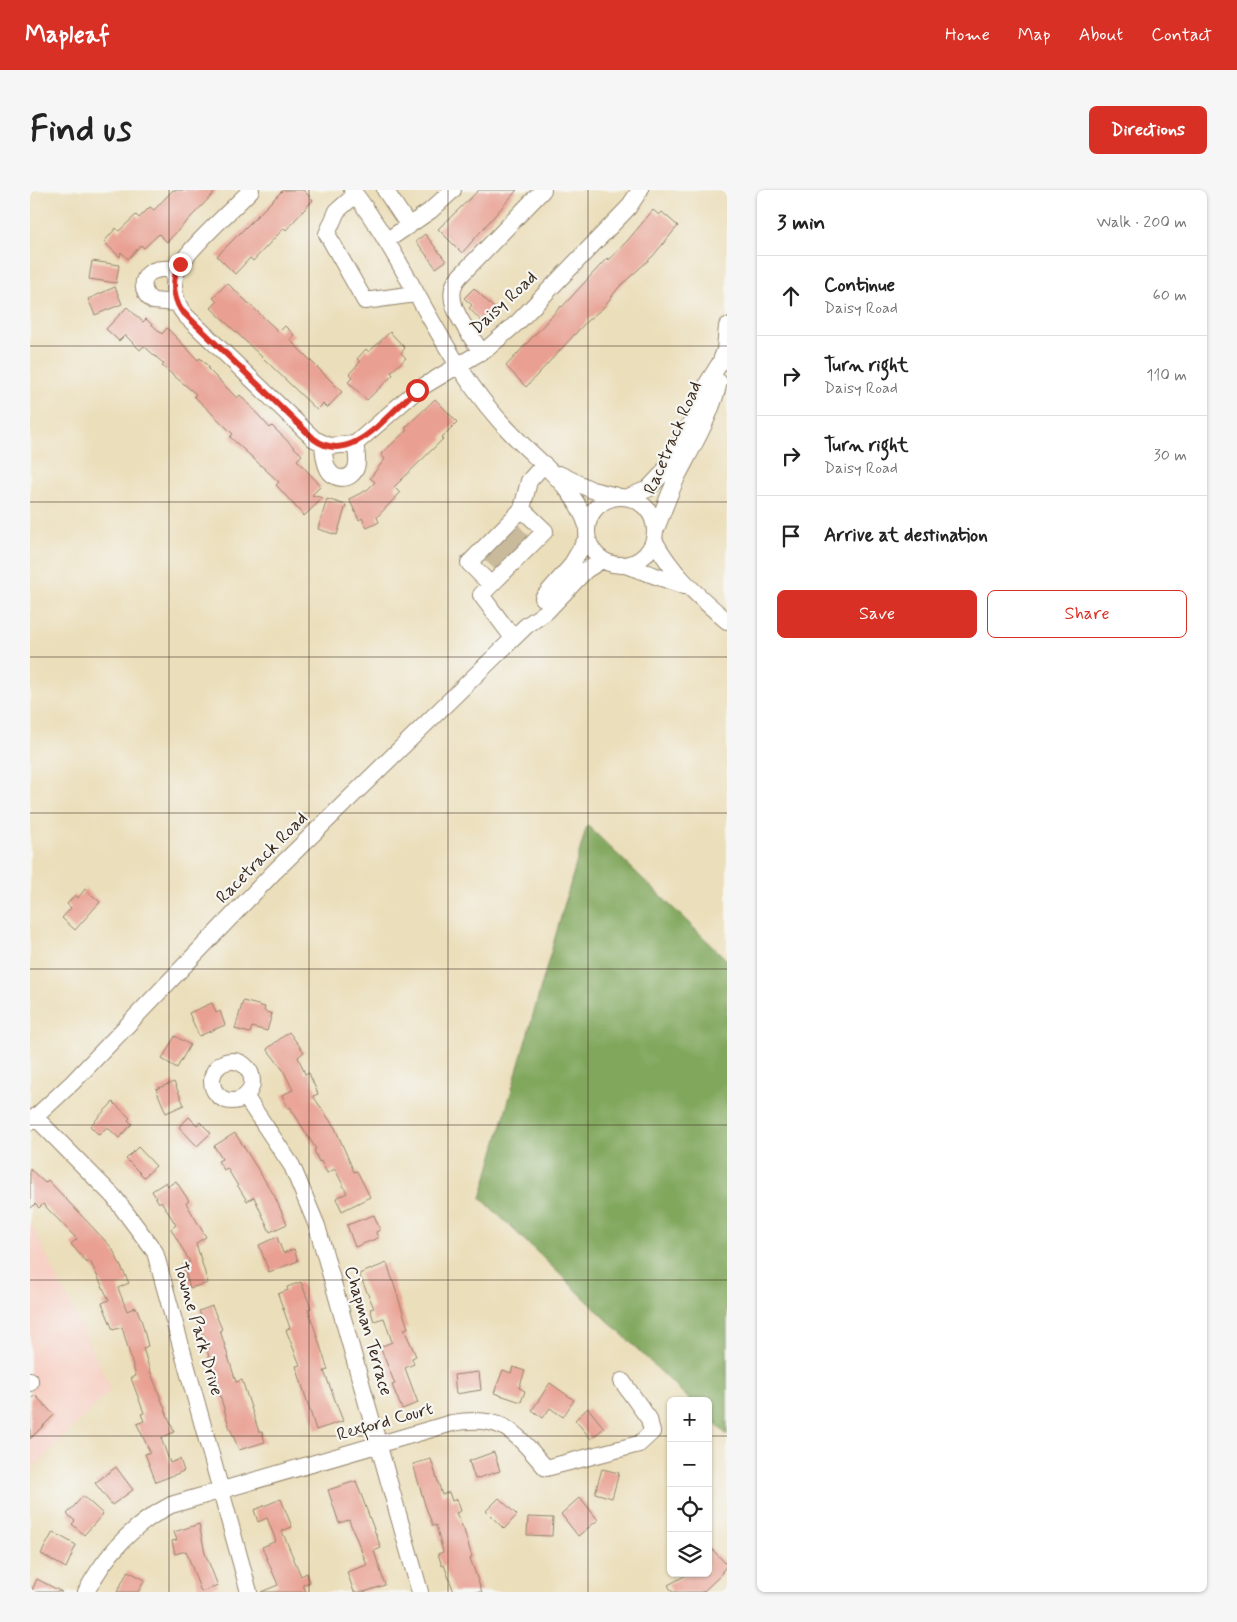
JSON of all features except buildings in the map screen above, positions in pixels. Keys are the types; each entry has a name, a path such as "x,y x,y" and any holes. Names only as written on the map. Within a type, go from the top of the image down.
{"street":[{"path":"252,190 189,253 177,269 174,284 177,303 218,348 323,445 328,469 336,476 343,478 352,474 357,466 355,444 341,447 323,445"},
{"path":"385,190 409,226"},
{"path":"386,241 436,207 453,190"},
{"path":"481,352 455,308 451,299 452,289 459,277 543,190"},
{"name":"Daisy Road","path":"355,444 406,398 481,352 518,322 628,208 640,190"},
{"path":"415,294 365,301 327,234 336,211 354,192 386,241 457,365 488,407 513,436 548,467 581,508 590,546 602,560 653,573 690,589"},
{"path":"177,269 152,272 146,276 143,285 145,294 153,302 177,303"},
{"name":"Racetrack Road","path":"623,496 648,489 663,472 688,430 708,382 720,362 725,350 727,326"},
{"name":"Racetrack Road","path":"655,534 678,476 713,404 719,383 720,362"},
{"path":"548,467 592,490 639,501 648,508 653,518 655,534 667,563 690,589 727,621"},
{"path":"513,638 481,595 491,585 522,509 530,481 548,467"},
{"path":"587,532 590,515 597,506 606,499 623,496"},
{"path":"491,585 468,563 545,531 522,509"},
{"name":"Racetrack Road","path":"526,626 538,604 570,567 587,532"},
{"path":"626,565 644,557 655,534"},
{"name":"Racetrack Road","path":"32,1120 73,1082 274,872 513,638 546,612 586,570 602,560"},
{"name":"Chapman Terrace","path":"245,1096 292,1166 317,1226 380,1444 420,1592"},
{"name":"Towne Park Drive","path":"32,1120 114,1196 155,1252 191,1377 248,1592"},
{"name":"Rexford Court","path":"86,1592 104,1561 134,1528 171,1504 452,1423 474,1419 495,1422 514,1431 546,1468 639,1444 652,1432 649,1419 622,1381"}],"shaded area":[{"path":"30,1221 111,1389 30,1472"}],"green space":[{"path":"587,825 727,960 727,1435 712,1421 712,1397 687,1397 481,1198"}],"tunnel":[{"path":"513,531 523,542"},
{"path":"501,542 512,553"},
{"path":"490,554 501,564"}],"route":[{"path":"180,264 174,284 175,297 181,310 314,439 323,445 341,447 355,444 417,390"}]}
